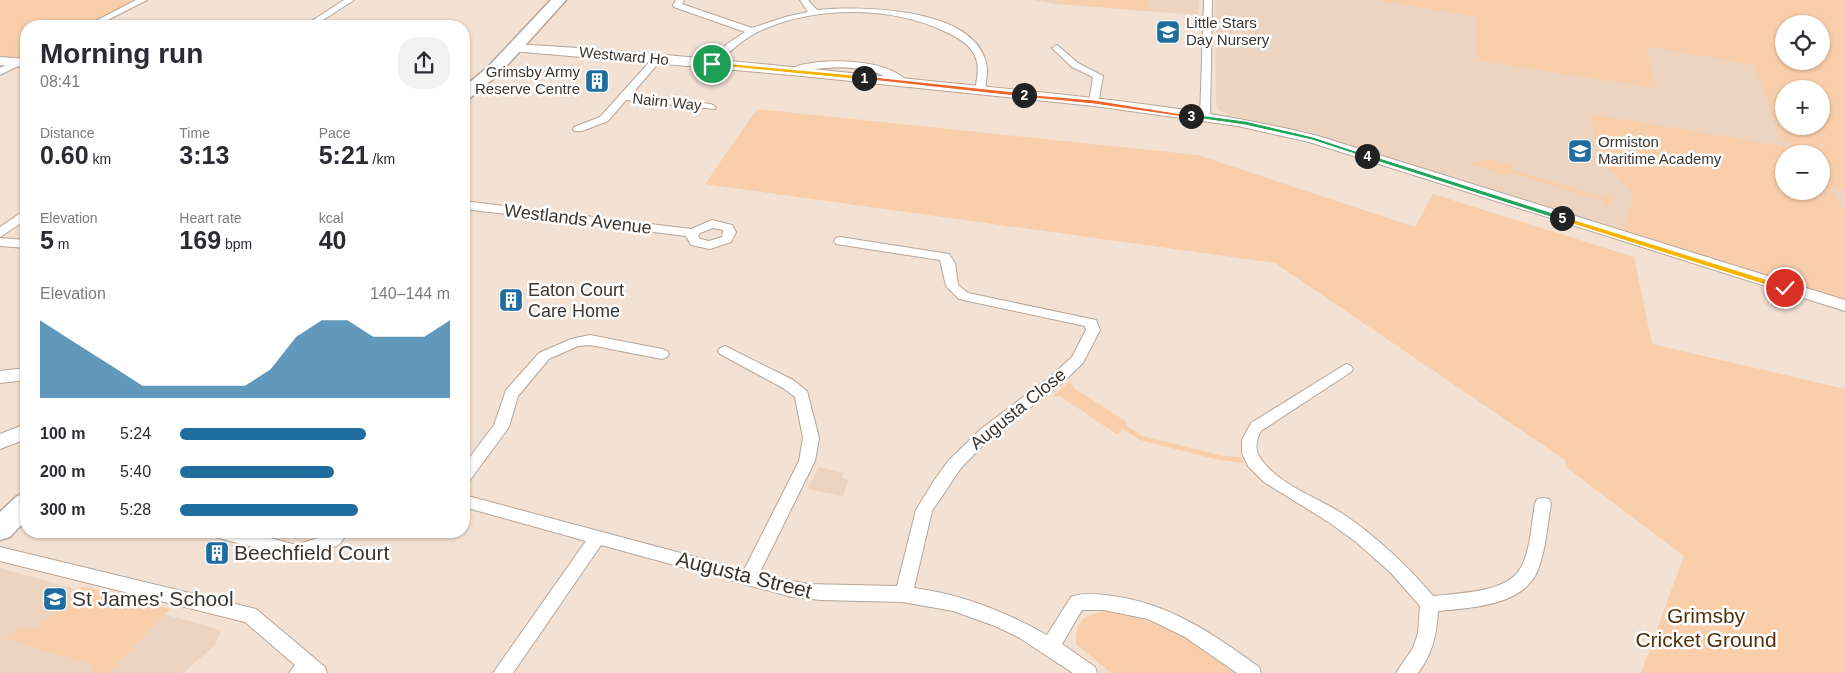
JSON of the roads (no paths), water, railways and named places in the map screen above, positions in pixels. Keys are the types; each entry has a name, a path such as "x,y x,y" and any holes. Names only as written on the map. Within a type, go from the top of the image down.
{"main road":[{"path":"470,90 516,48 559,0"},
{"path":"0,61 20,61"},
{"path":"0,529 20,509"}],"street":[{"path":"102,20 143,0"},
{"path":"318,20 350,0"},
{"path":"680,0 677,5 751,31"},
{"path":"804,0 814,13"},
{"path":"884,12 890,0"},
{"path":"1205,118 1208,0"},
{"path":"712,64 728,47 751,31 778,21 814,13 884,12 931,22 949,29 964,38 975,48 981,60 980,90"},
{"name":"Westward Ho","path":"516,48 903,82 1094,102 1238,122 1313,139 1845,306"},
{"path":"1057,48 1075,65 1098,76 1094,102"},
{"path":"578,129 604,119 657,59"},
{"path":"0,72 20,62"},
{"name":"Nairn Way","path":"623,97 711,107"},
{"name":"Westlands Avenue","path":"470,206 693,233"},
{"path":"0,232 20,219"},
{"path":"0,242 20,244"},
{"name":"Augusta Close","path":"840,242 945,257 949,263 951,286 955,291 964,296 1074,318 1091,323 1093,330 1078,360 1055,381 970,447 939,486 924,510 904,594"},
{"path":"470,468 501,427 511,394 544,356 553,350 576,342 590,340 662,354"},
{"path":"725,351 788,384 802,395 811,438 807,462 749,577"},
{"path":"1346,369 1256,427 1250,436 1248,447 1254,462 1268,476 1336,518 1384,554 1407,576 1429,604 1426,639 1420,656 1405,673"},
{"path":"0,377 20,375"},
{"path":"0,442 20,434"},
{"name":"Augusta Street","path":"470,503 792,590 820,594 904,594 954,603 1002,621 1050,647 1088,673"},
{"path":"1429,604 1490,595 1513,588 1528,573 1542,504"},
{"path":"245,538 296,552 335,538"},
{"path":"502,673 597,538"},
{"path":"0,554 250,616 309,670"},
{"path":"1050,647 1077,602 1097,601 1116,603 1150,610 1182,624 1252,673"}],"place":[{"name":"Little Stars Day Nursery","path":"1168,32"},
{"name":"Grimsby Army Reserve Centre","path":"597,81"},
{"name":"Ormiston Maritime Academy","path":"1580,151"},
{"name":"Eaton Court Care Home","path":"511,300"},
{"name":"Beechfield Court","path":"217,553"},
{"name":"St James' School","path":"55,599"}],"park label":[{"name":"Grimsby Cricket Ground","path":"1706,628"}]}
